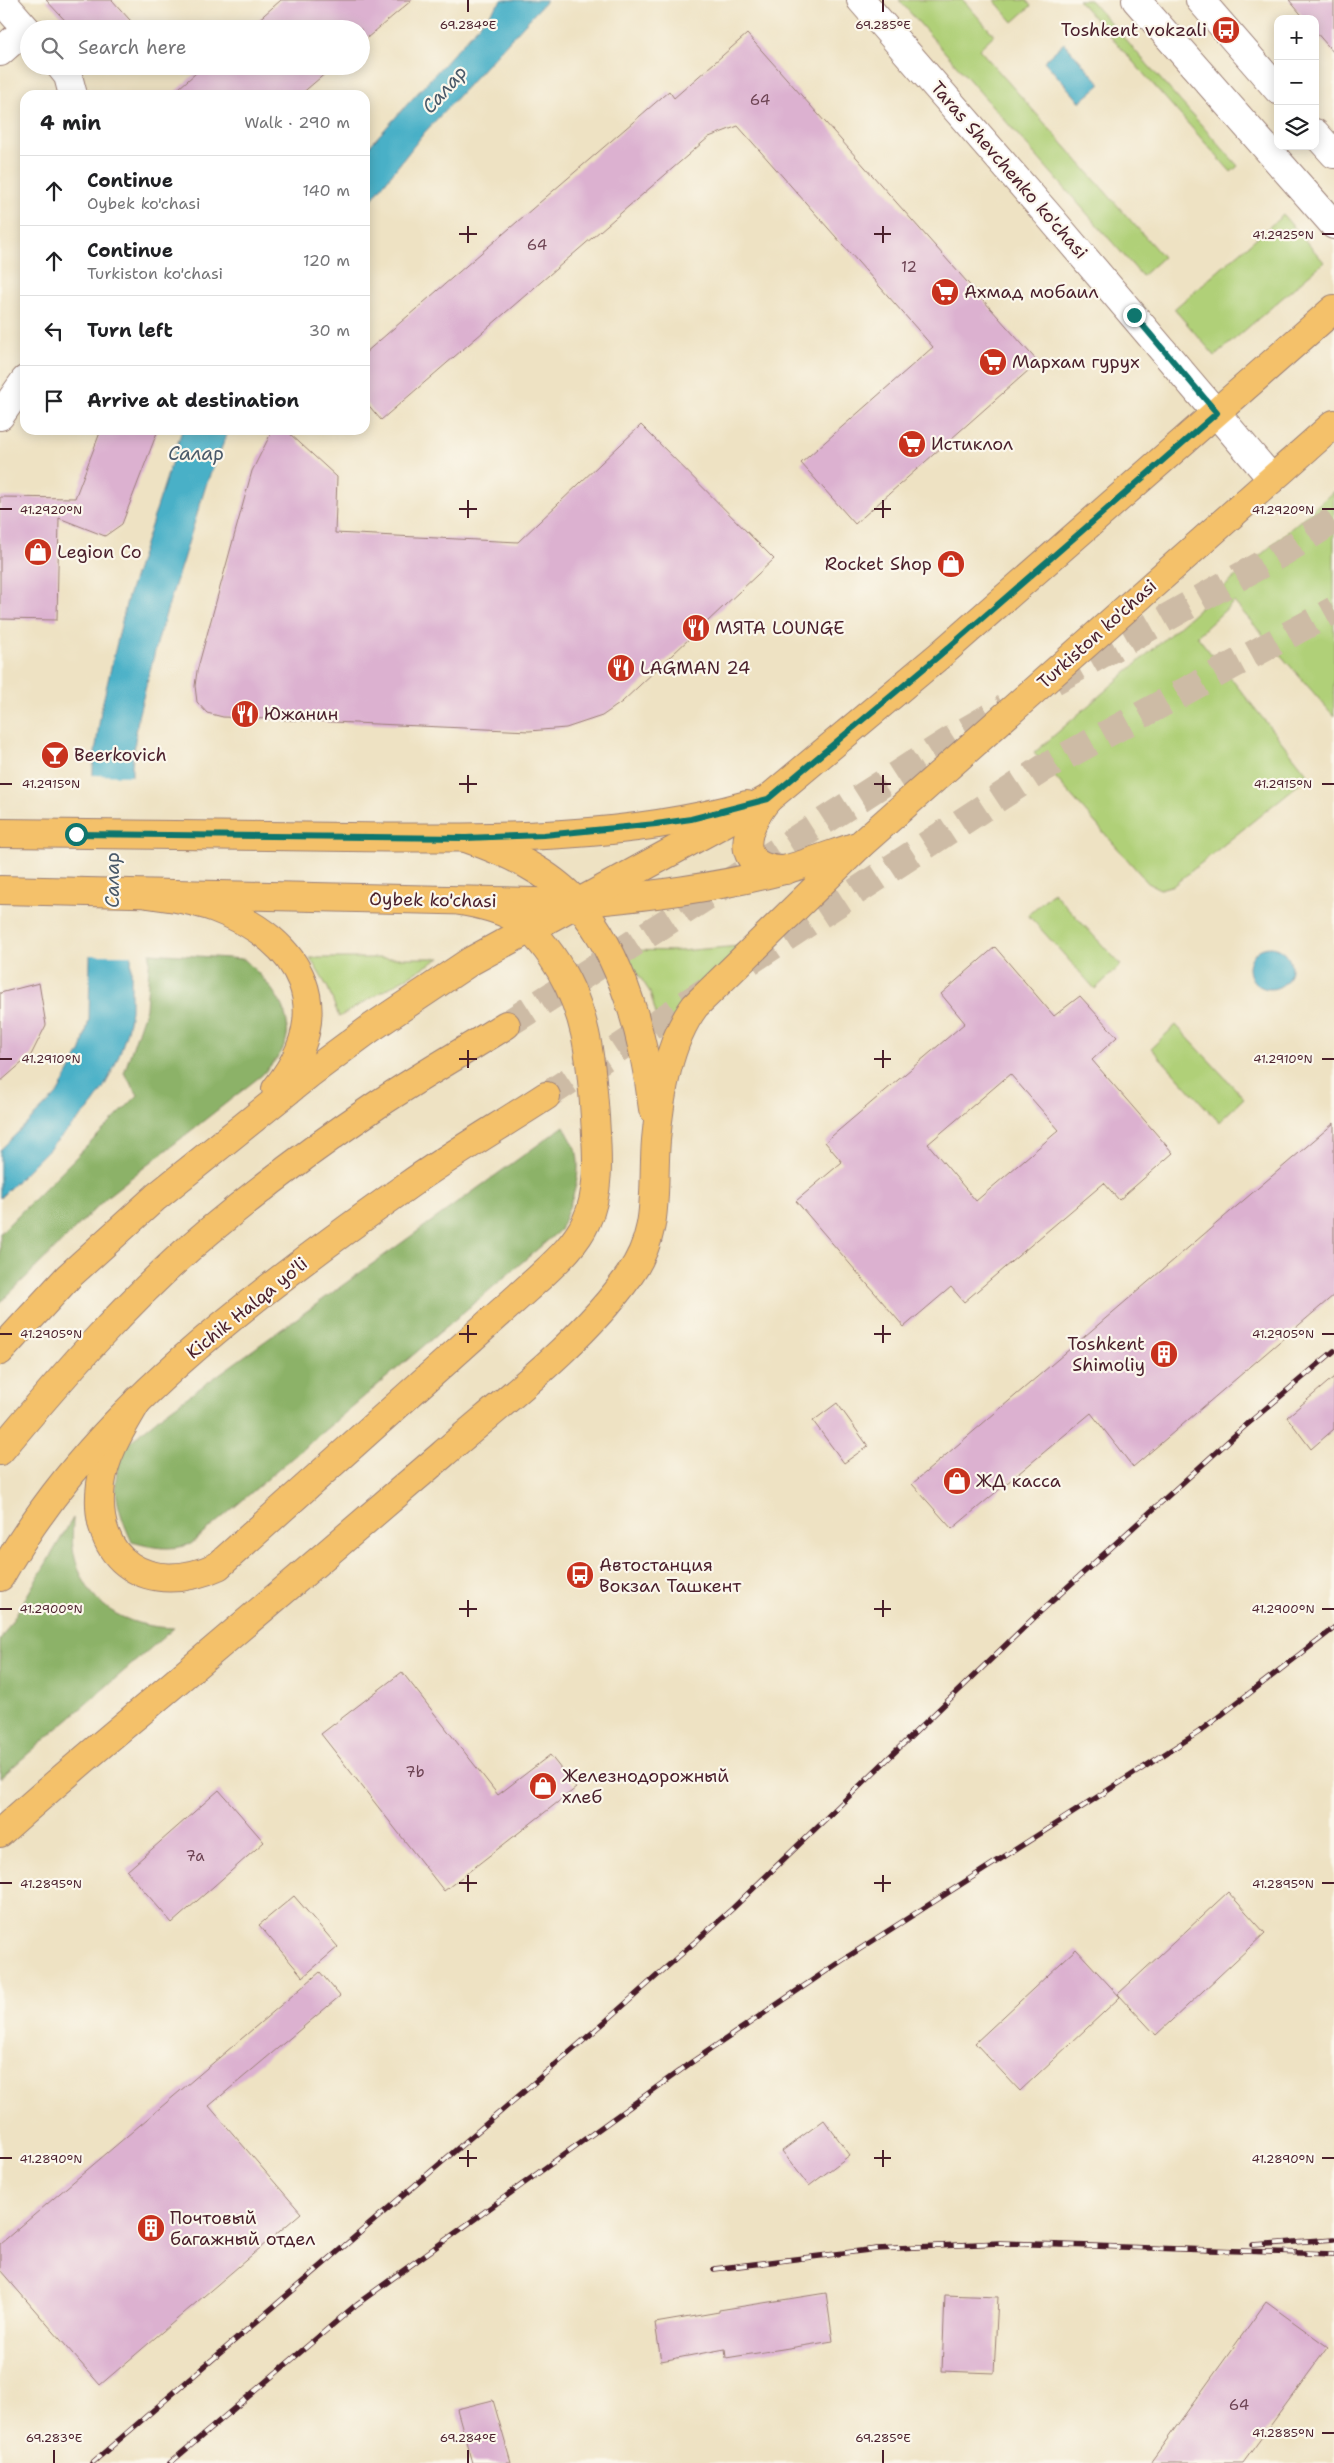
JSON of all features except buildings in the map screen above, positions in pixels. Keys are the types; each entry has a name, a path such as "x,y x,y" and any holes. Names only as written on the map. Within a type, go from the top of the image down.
{"main road":[{"path":"0,1351 41,1305 86,1260 156,1197 309,1074 371,1028 472,960 768,799 940,655 1334,309"},
{"name":"Turkiston ko'chasi","path":"656,1140 663,1093 674,1048 686,1018 695,1006 860,844 1334,424"},
{"path":"0,833 466,838 573,833 656,824 691,819 768,799"},
{"path":"768,799 751,824 747,848 749,856 756,863 766,868 786,870"},
{"path":"0,1833 339,1544 563,1349 630,1274 646,1248 655,1203 656,1140 647,1065 635,1016 604,944 577,903 552,881 500,850 466,838"},
{"name":"Oybek ko'chasi","path":"0,890 577,903 643,897 709,887 786,870 860,844"},
{"path":"148,894 181,899 214,908 247,923 262,932 286,953 300,974 304,987 307,1022 299,1054 273,1092 221,1145"},
{"path":"138,1400 117,1436 104,1471 100,1508 108,1542 121,1560 144,1574 170,1578 206,1572 225,1560 540,1277 575,1240 586,1222 592,1204 596,1180 596,1144 588,1044 576,999 546,947 530,929 498,910 461,901"},
{"path":"0,1451 97,1341 207,1233 294,1165 377,1105 506,1025"},
{"name":"Kichik Halqa yo'li","path":"0,1577 22,1540 62,1483 98,1440 138,1400 217,1330 294,1269 408,1185 546,1096"}],"street":[{"path":"1,0 20,22"},
{"name":"Taras Shevchenko ko'chasi","path":"862,0 1272,479"},
{"path":"1136,0 1334,225"},
{"path":"1200,0 1274,85"},
{"path":"0,52 20,37"},
{"path":"67,75 72,90"},
{"path":"1319,137 1334,154"},
{"path":"0,416 20,387"}],"green space":[{"path":"899,0 963,0 994,35 979,49 1163,257 1142,276"},
{"path":"994,0 1026,0 1031,6 1013,22"},
{"path":"1078,0 1090,0 1238,166 1231,172"},
{"path":"1283,215 1324,262 1215,356 1174,309"},
{"path":"1334,491 1334,716 1234,602 1197,636 1309,776 1174,885 1160,889 1148,883 1034,753"},
{"path":"1053,892 1121,965 1095,989 1028,915"},
{"path":"740,946 663,1040 650,992 622,950 680,951"},
{"path":"150,953 244,959 263,978 280,1002 285,1014 287,1027 286,1041 280,1054 262,1075 109,1195 0,1303 0,1233 138,1095 124,1073 146,1008"},
{"path":"310,958 440,958 339,1017 328,988"},
{"path":"1176,1025 1244,1098 1219,1122 1151,1048"},
{"path":"564,1126 577,1154 578,1173 574,1193 560,1230 191,1544 162,1548 132,1542 122,1519 116,1483 120,1459 133,1439 161,1416"},
{"path":"73,1518 73,1549 79,1571 87,1587 97,1599 109,1610 123,1618 156,1627 174,1628 0,1778 0,1641"}],"water":[{"name":"Салар","path":"502,0 547,0 424,133 370,202 370,145"},
{"path":"1064,43 1101,84 1080,102 1044,61"},
{"name":"Салар","path":"180,435 227,435 207,482 159,636 138,717 132,765 131,1011 125,1037 116,1063 104,1087 89,1109 0,1198 0,1150 57,1094 81,1050 89,1020 93,768 101,710 127,600"},
{"path":"1270,947 1285,953 1291,968 1285,983 1270,989 1255,983 1249,968 1255,953"}],"pier":[{"path":"90,775 135,776 134,955 87,955"}],"tunnel":[{"path":"1054,681 1287,550 1334,520"},
{"path":"750,961 1044,768 1334,610"},
{"path":"506,1025 960,734 1005,708"},
{"path":"546,1096 706,991"}],"railway":[{"path":"92,2463 606,2021 732,1909 1040,1612 1244,1427 1334,1351"},
{"path":"170,2463 357,2304 689,2064 841,1961 1199,1732 1334,1628"},
{"path":"1253,2245 1334,2239"},
{"path":"714,2269 877,2249 999,2243 1334,2254"}],"place":[{"name":"Toshkent vokzali","path":"1226,30"},
{"name":"Ахмад мобаил","path":"945,292"},
{"name":"Мархам гурух","path":"993,362"},
{"name":"Истиклол","path":"912,444"},
{"name":"Legion Co","path":"38,552"},
{"name":"Rocket Shop","path":"951,564"},
{"name":"МЯТА LOUNGE","path":"696,628"},
{"name":"LAGMAN 24","path":"621,668"},
{"name":"Южанин","path":"245,714"},
{"name":"Beerkovich","path":"55,755"},
{"name":"Toshkent Shimoliy","path":"1164,1354"},
{"name":"ЖД касса","path":"957,1481"},
{"name":"Автостанция Вокзал Ташкент","path":"580,1575"},
{"name":"Железнодорожный хлеб","path":"543,1786"},
{"name":"Почтовый багажный отдел","path":"151,2228"}],"route":[{"path":"76,834 466,838 544,835 691,819 768,799 940,655 1217,413 1134,315"}]}
